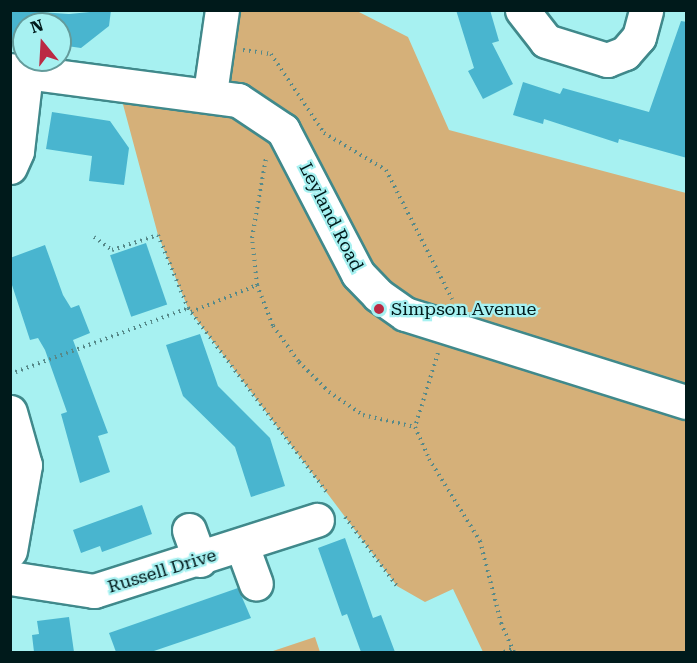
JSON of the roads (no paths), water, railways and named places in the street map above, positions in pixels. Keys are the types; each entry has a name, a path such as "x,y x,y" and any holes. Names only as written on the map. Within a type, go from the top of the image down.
{"street":[{"path":"210,93 219,46 222,10"},
{"path":"522,10 546,41 608,60 625,53 639,37 646,10"},
{"path":"10,167 17,151 18,72"},
{"name":"Leyland Road","path":"27,72 210,93 238,100 283,130 358,274 405,314 687,402"},
{"path":"10,412 25,465 10,551"},
{"name":"Russell Drive","path":"10,578 94,591 242,546 329,509"},
{"path":"189,530 200,560"},
{"path":"242,546 256,585"}],"place":[{"name":"Simpson Avenue","path":"379,309"}]}
